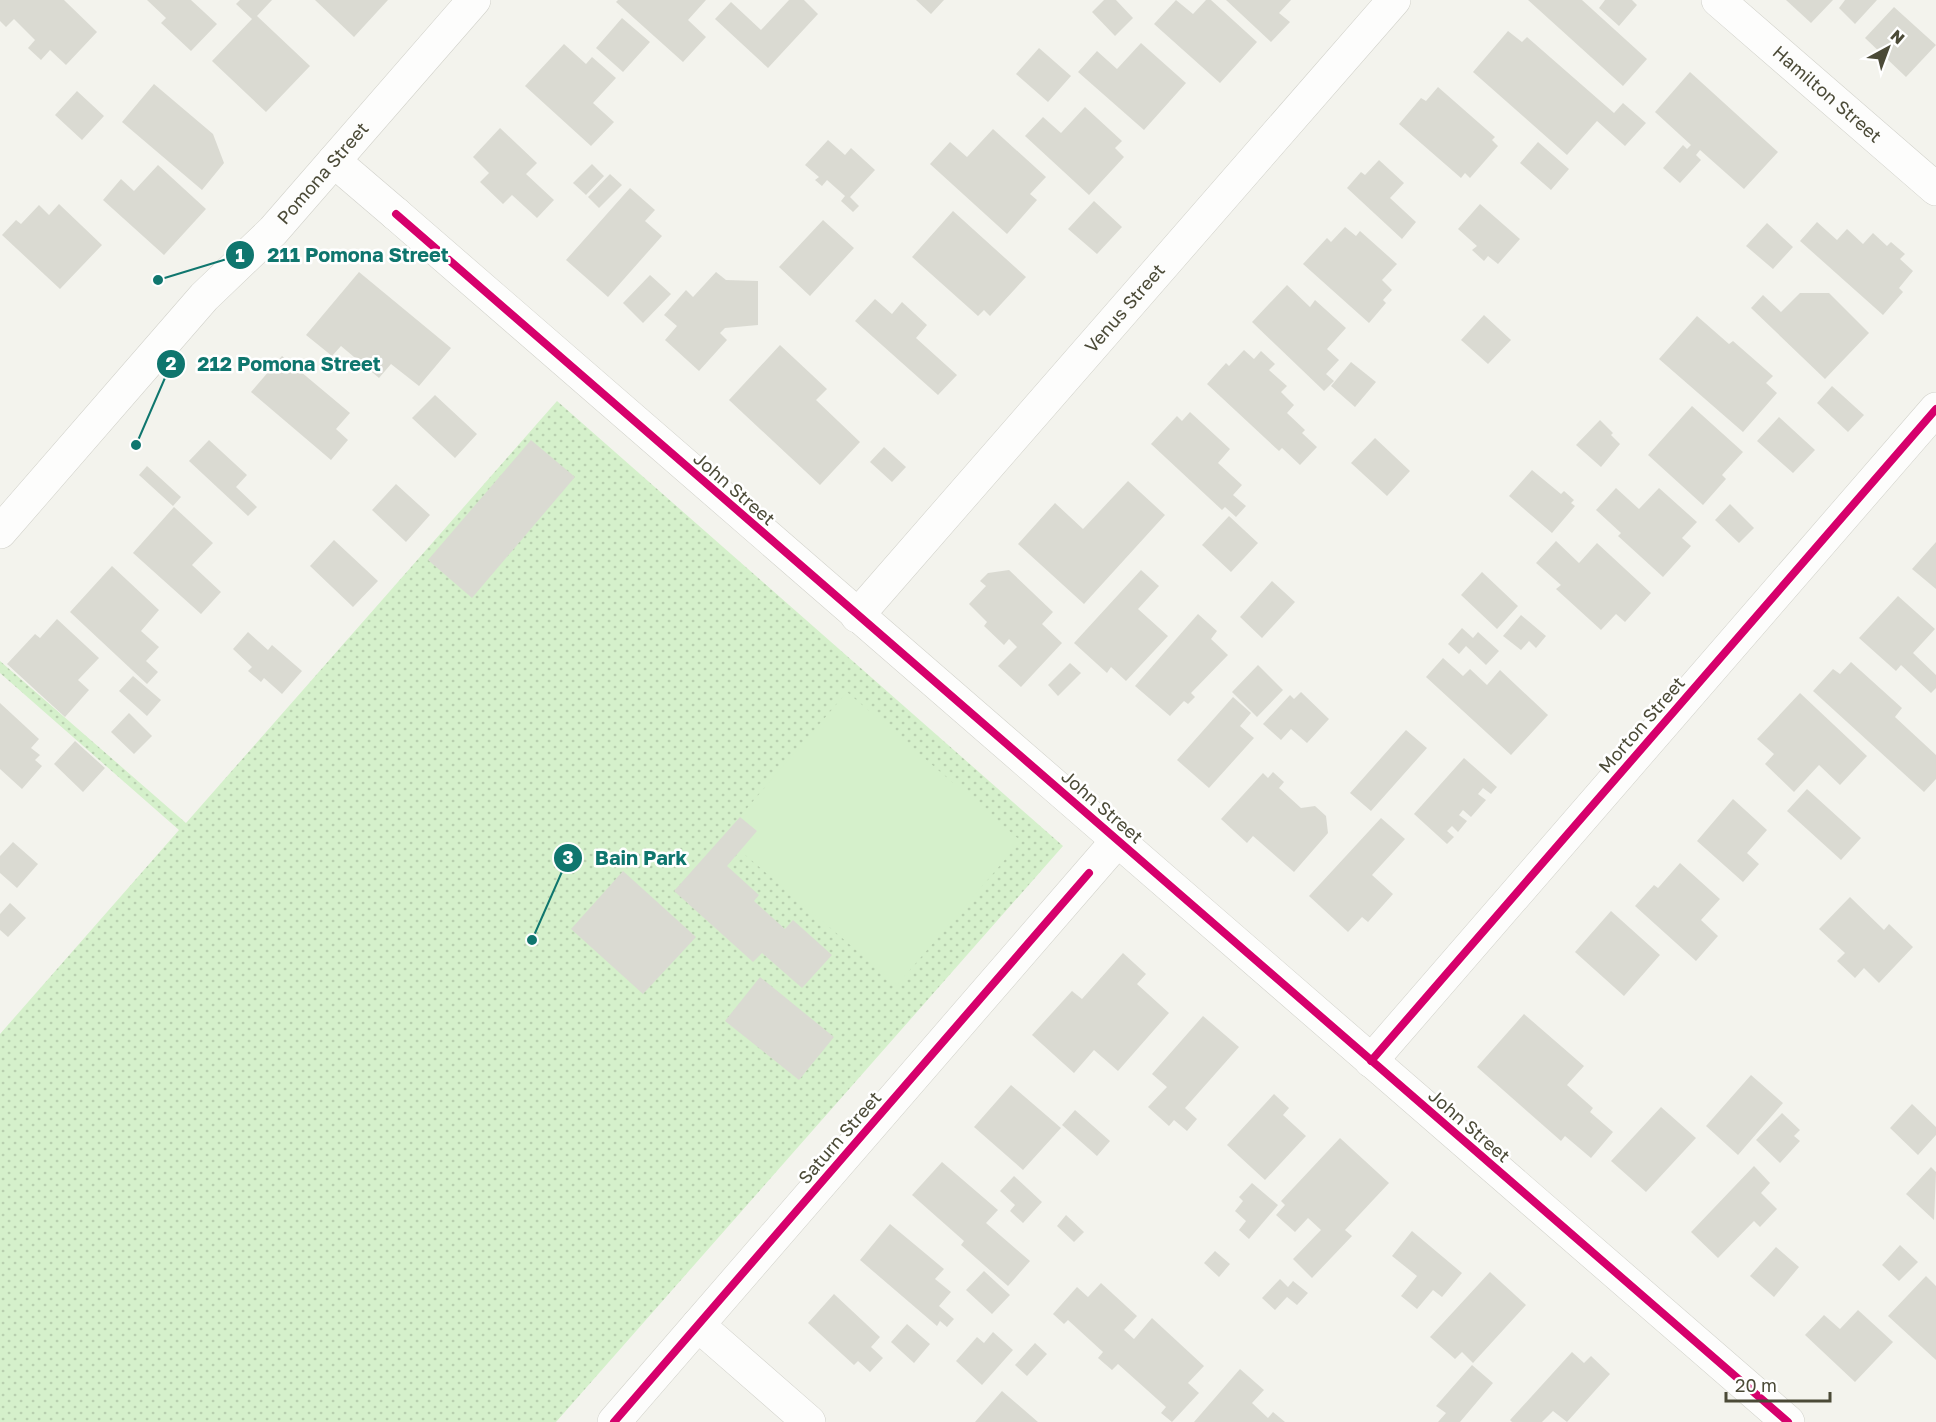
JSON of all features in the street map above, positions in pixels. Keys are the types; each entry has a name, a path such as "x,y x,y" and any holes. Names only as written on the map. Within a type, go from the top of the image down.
{"street":[{"name":"Pomona Street","path":"0,532 204,297 273,231 474,0"},
{"name":"Venus Street","path":"857,616 1394,0"},
{"name":"Hamilton Street","path":"1718,0 1936,189"},
{"name":"John Street","path":"334,160 1788,1422"},
{"name":"Morton Street","path":"1371,1060 1936,409"},
{"name":"Saturn Street","path":"614,1422 1118,840"},
{"path":"698,1325 809,1422"}],"green space":[{"path":"557,401 1063,846 556,1422 0,1422 0,1034 179,830 0,673 0,661 186,823"},
{"path":"847,692 1021,841 897,985 723,836"}],"building":[{"path":"0,0 64,0 97,32 66,65 50,50 41,60 28,48 35,40 14,19 6,27 0,21"},
{"path":"147,0 191,0 217,24 191,51 161,23 166,18"},
{"path":"240,0 272,0 257,16 310,66 266,112 212,61 252,19 236,4"},
{"path":"315,0 388,0 354,37"},
{"path":"618,0 706,0 688,20 706,37 683,62 616,2"},
{"path":"789,0 804,0 818,14 768,68 715,19 731,2 761,30"},
{"path":"916,0 944,0 931,14"},
{"path":"1104,0 1116,0 1133,18 1115,36 1092,12"},
{"path":"1176,0 1193,14 1206,0 1211,0 1257,42 1220,83 1154,24"},
{"path":"1226,0 1291,0 1279,13 1290,22 1271,42"},
{"path":"1528,0 1582,0 1647,59 1623,86"},
{"path":"1605,0 1632,0 1637,5 1619,26 1599,8"},
{"path":"1786,0 1833,0 1811,23"},
{"path":"1845,0 1877,0 1855,24 1839,8"},
{"path":"1894,7 1936,45 1906,77 1865,38"},
{"path":"622,18 650,42 623,72 596,48"},
{"path":"1508,31 1522,42 1527,37 1614,113 1623,103 1646,123 1625,146 1597,121 1567,155 1473,72"},
{"path":"1141,43 1186,83 1144,130 1078,72 1097,51 1117,69"},
{"path":"564,44 586,64 592,57 616,78 593,103 614,122 591,146 525,86"},
{"path":"1039,48 1071,76 1048,102 1016,74"},
{"path":"1690,72 1778,152 1744,189 1700,150 1696,155 1701,160 1680,183 1663,168 1683,145 1687,149 1691,145 1655,112"},
{"path":"154,84 213,134 224,163 202,190 122,122"},
{"path":"1438,87 1495,137 1492,140 1498,146 1470,178 1465,173 1461,178 1399,124 1421,98 1426,101"},
{"path":"77,91 104,116 82,140 55,115"},
{"path":"1085,107 1122,141 1115,148 1124,157 1089,195 1025,136 1043,117 1061,133"},
{"path":"500,128 537,163 526,174 554,200 537,218 512,195 503,204 480,182 489,173 473,157"},
{"path":"993,129 1046,177 1030,194 1037,200 1007,234 930,164 950,142 967,157"},
{"path":"828,140 845,155 851,148 875,170 850,197 859,206 853,212 841,201 845,196 827,180 822,186 815,180 819,177 805,165"},
{"path":"1538,142 1569,169 1551,190 1520,163"},
{"path":"1379,160 1404,183 1390,198 1416,222 1402,239 1347,188 1361,172 1365,175"},
{"path":"592,164 604,176 586,195 573,183"},
{"path":"158,165 206,209 164,255 103,200 121,179 134,191"},
{"path":"610,174 622,185 599,208 588,197"},
{"path":"630,188 655,210 645,221 662,236 608,297 566,260"},
{"path":"1094,201 1122,227 1097,254 1068,229"},
{"path":"59,204 102,245 60,289 2,235 16,220 21,224 39,205 49,215"},
{"path":"1480,204 1520,239 1498,264 1488,256 1484,261 1472,250 1477,246 1458,229"},
{"path":"953,211 1026,277 990,316 984,310 978,316 912,257"},
{"path":"823,220 854,248 810,296 779,267"},
{"path":"1817,222 1837,240 1847,229 1863,244 1873,233 1887,246 1891,242 1905,254 1900,259 1913,271 1899,288 1903,292 1883,315 1800,241"},
{"path":"1767,223 1793,247 1773,269 1746,246"},
{"path":"1345,227 1356,236 1360,231 1397,264 1382,280 1392,290 1383,300 1386,303 1369,323 1303,264 1327,238 1331,242"},
{"path":"359,272 451,348 419,386 391,364 379,378 341,346 332,356 306,335"},
{"path":"716,272 726,280 758,281 758,325 725,328 720,333 727,340 699,371 665,340 677,326 664,315 686,290 693,297"},
{"path":"650,275 671,294 643,323 623,303"},
{"path":"1287,285 1310,307 1315,300 1346,328 1327,349 1339,360 1326,374 1334,381 1324,391 1252,322"},
{"path":"1800,293 1829,293 1869,333 1825,379 1751,308 1763,295 1781,312"},
{"path":"875,299 892,314 902,302 927,325 916,338 957,375 938,395 855,321"},
{"path":"1484,315 1511,340 1488,364 1461,340"},
{"path":"1697,316 1729,344 1733,341 1773,376 1766,383 1777,393 1743,432 1659,359"},
{"path":"780,345 827,389 816,400 860,442 820,485 729,400"},
{"path":"1244,350 1254,359 1261,351 1275,364 1269,370 1287,386 1281,392 1294,405 1287,413 1305,430 1302,433 1317,447 1300,465 1282,448 1279,451 1207,384 1226,363 1229,366"},
{"path":"282,356 350,413 336,429 348,440 331,460 251,392"},
{"path":"1351,362 1376,382 1355,407 1331,386"},
{"path":"1832,386 1864,415 1848,432 1817,403"},
{"path":"435,395 477,434 455,458 412,418"},
{"path":"1692,406 1743,452 1722,475 1726,479 1703,505 1648,455"},
{"path":"1190,412 1230,449 1218,463 1242,485 1233,495 1246,506 1236,517 1225,507 1222,510 1151,444 1177,416 1182,421"},
{"path":"1779,417 1815,450 1793,473 1757,441"},
{"path":"1600,420 1620,444 1601,467 1576,445"},
{"path":"1375,438 1410,471 1387,496 1351,463"},
{"path":"209,440 247,475 236,487 257,507 248,516 189,461"},
{"path":"531,440 575,477 472,598 428,560"},
{"path":"884,447 906,467 892,482 870,462"},
{"path":"147,466 181,497 173,506 139,475"},
{"path":"1532,470 1561,494 1564,491 1574,500 1571,503 1575,506 1552,533 1509,496"},
{"path":"1128,481 1165,515 1084,604 1018,544 1055,503 1083,529"},
{"path":"396,484 430,515 406,542 372,510"},
{"path":"1616,488 1639,509 1659,488 1697,522 1682,538 1691,546 1663,577 1618,536 1621,533 1596,510"},
{"path":"1730,504 1754,528 1739,543 1715,520"},
{"path":"174,507 213,543 192,565 221,592 201,614 133,553"},
{"path":"1229,516 1258,543 1231,572 1202,545"},
{"path":"334,540 378,581 353,607 310,566"},
{"path":"1556,541 1579,563 1597,543 1651,593 1625,622 1616,614 1601,630 1556,589 1561,585 1536,563"},
{"path":"1936,542 1936,589 1912,569"},
{"path":"112,566 159,610 141,631 159,647 146,661 158,672 147,684 70,612"},
{"path":"1009,570 1053,612 1042,624 1062,643 1021,687 998,666 1017,647 1009,639 1004,645 984,626 987,622 969,604 986,586 980,581 988,573"},
{"path":"1141,570 1159,586 1138,609 1168,636 1126,681 1111,667 1107,673 1074,643"},
{"path":"1482,572 1518,606 1497,629 1461,595"},
{"path":"1272,581 1295,602 1262,638 1240,617"},
{"path":"1898,596 1935,629 1913,653 1936,675 1936,688 1931,693 1901,665 1896,671 1859,638"},
{"path":"1198,614 1217,631 1211,639 1228,655 1191,693 1195,697 1188,704 1184,701 1170,716 1135,686"},
{"path":"1521,615 1546,636 1536,648 1529,641 1521,650 1503,636"},
{"path":"57,619 99,658 78,680 89,690 65,717 7,664 35,634 40,638"},
{"path":"1462,628 1473,638 1478,632 1499,651 1486,665 1466,646 1459,654 1448,644"},
{"path":"248,632 268,650 272,645 302,671 282,694 264,678 261,682 248,671 252,667 233,649"},
{"path":"1443,658 1463,676 1470,669 1487,685 1500,670 1548,715 1511,755 1426,677"},
{"path":"1851,662 1902,708 1895,717 1936,755 1936,779 1924,792 1813,691 1833,669 1840,674"},
{"path":"1070,663 1081,673 1058,696 1048,685"},
{"path":"1258,665 1283,690 1257,717 1232,692"},
{"path":"133,676 161,700 147,716 119,691"},
{"path":"1301,692 1329,719 1307,743 1291,729 1281,740 1263,724 1290,695 1294,699"},
{"path":"1800,693 1867,756 1840,785 1819,765 1794,792 1765,764 1774,754 1757,739"},
{"path":"1233,697 1251,713 1240,726 1254,738 1209,788 1177,760"},
{"path":"0,703 39,739 31,748 40,755 35,760 42,766 22,789 0,769"},
{"path":"129,713 152,736 134,754 111,732"},
{"path":"1406,730 1427,748 1371,811 1350,793"},
{"path":"75,741 105,768 83,792 54,764"},
{"path":"1464,758 1497,787 1491,794 1483,788 1478,794 1486,800 1471,817 1463,810 1459,815 1467,821 1458,832 1452,826 1447,831 1454,837 1447,844 1414,814"},
{"path":"1273,772 1284,782 1279,788 1301,808 1315,806 1326,816 1328,833 1294,872 1253,836 1247,843 1221,819 1263,773 1268,778"},
{"path":"1807,789 1861,838 1841,860 1787,811"},
{"path":"1733,799 1767,830 1747,853 1759,864 1743,882 1697,841"},
{"path":"740,817 757,831 727,866 759,895 754,901 785,929 793,920 832,955 802,988 762,953 753,962 674,891"},
{"path":"1381,818 1405,839 1372,875 1393,894 1368,922 1362,917 1348,932 1309,896"},
{"path":"13,842 38,864 17,888 0,873 0,856"},
{"path":"1680,863 1720,899 1701,920 1718,936 1696,961 1635,906 1654,885 1658,888"},
{"path":"623,871 696,937 643,994 571,929"},
{"path":"1850,897 1884,930 1889,924 1913,947 1879,983 1864,968 1855,978 1837,961 1845,953 1819,929"},
{"path":"10,903 26,918 8,937 0,930 0,914"},
{"path":"1611,911 1660,955 1624,996 1575,952"},
{"path":"1123,953 1146,974 1137,984 1169,1013 1118,1071 1094,1050 1074,1073 1032,1035 1072,991 1082,999"},
{"path":"760,977 834,1037 799,1080 725,1021"},
{"path":"1524,1014 1584,1066 1567,1085 1593,1108 1590,1112 1613,1132 1591,1158 1565,1136 1561,1141 1477,1067"},
{"path":"1203,1016 1239,1047 1185,1108 1197,1119 1187,1131 1174,1120 1169,1126 1148,1107 1167,1087 1152,1074"},
{"path":"1751,1075 1783,1103 1738,1155 1706,1126"},
{"path":"1011,1085 1061,1128 1023,1170 974,1127"},
{"path":"1274,1094 1289,1108 1283,1115 1306,1136 1265,1180 1227,1145"},
{"path":"1912,1104 1936,1127 1936,1135 1918,1155 1890,1128"},
{"path":"1661,1107 1696,1138 1646,1192 1611,1161"},
{"path":"1075,1110 1110,1141 1097,1156 1062,1125"},
{"path":"1782,1113 1800,1130 1794,1136 1800,1141 1780,1163 1756,1140"},
{"path":"1340,1138 1389,1183 1345,1230 1352,1236 1312,1278 1293,1259 1321,1230 1308,1218 1295,1232 1276,1215 1285,1205 1281,1201"},
{"path":"942,1162 998,1210 986,1223 1030,1261 1008,1286 961,1245 964,1241 912,1195"},
{"path":"1754,1166 1770,1183 1761,1193 1777,1209 1760,1227 1754,1221 1718,1258 1691,1232"},
{"path":"1931,1167 1936,1172 1934,1220 1906,1194"},
{"path":"1014,1176 1042,1202 1023,1223 1010,1211 1015,1205 1000,1191"},
{"path":"1252,1183 1278,1205 1249,1239 1239,1230 1246,1221 1235,1211 1243,1201 1239,1197"},
{"path":"1066,1215 1084,1232 1074,1242 1057,1226"},
{"path":"890,1224 944,1269 935,1279 951,1292 939,1306 954,1319 947,1327 940,1321 937,1326 860,1260"},
{"path":"1412,1231 1462,1273 1442,1297 1433,1290 1417,1309 1401,1296 1417,1276 1392,1256"},
{"path":"1900,1245 1918,1262 1899,1281 1882,1265"},
{"path":"1776,1247 1799,1267 1774,1297 1750,1276"},
{"path":"1215,1251 1230,1264 1219,1277 1204,1263"},
{"path":"984,1271 1010,1295 992,1314 966,1290"},
{"path":"1490,1272 1526,1305 1473,1363 1462,1352 1455,1359 1430,1337"},
{"path":"1926,1276 1936,1286 1936,1360 1888,1316"},
{"path":"1280,1279 1288,1287 1293,1281 1308,1293 1297,1305 1287,1297 1275,1310 1262,1298"},
{"path":"1101,1283 1137,1316 1124,1330 1134,1339 1152,1318 1204,1366 1188,1383 1199,1393 1172,1422 1161,1413 1166,1407 1118,1364 1112,1370 1098,1358 1103,1352 1068,1320 1064,1324 1053,1314 1077,1287 1088,1297"},
{"path":"834,1294 880,1337 871,1347 883,1358 870,1372 858,1361 854,1365 808,1323"},
{"path":"1858,1310 1893,1342 1855,1382 1805,1335 1824,1315 1840,1329"},
{"path":"907,1324 930,1344 914,1363 891,1342"},
{"path":"993,1332 1013,1350 982,1385 956,1361 977,1337 984,1343"},
{"path":"1035,1343 1047,1354 1027,1376 1015,1365"},
{"path":"1572,1352 1584,1363 1591,1356 1610,1374 1567,1422 1553,1411 1542,1422 1512,1422 1510,1420"},
{"path":"1472,1365 1493,1383 1460,1422 1438,1422 1446,1413 1436,1406"},
{"path":"1240,1369 1264,1390 1252,1403 1268,1418 1273,1412 1285,1422 1194,1422"},
{"path":"1002,1391 1038,1422 975,1422"}],"cycle path":[{"path":"396,214 1788,1422"},
{"path":"1371,1061 1936,409"},
{"path":"614,1422 1089,873"}],"place":[{"name":"211 Pomona Street","path":"158,280"},
{"name":"212 Pomona Street","path":"136,445"},
{"name":"Bain Park","path":"532,940"}]}
